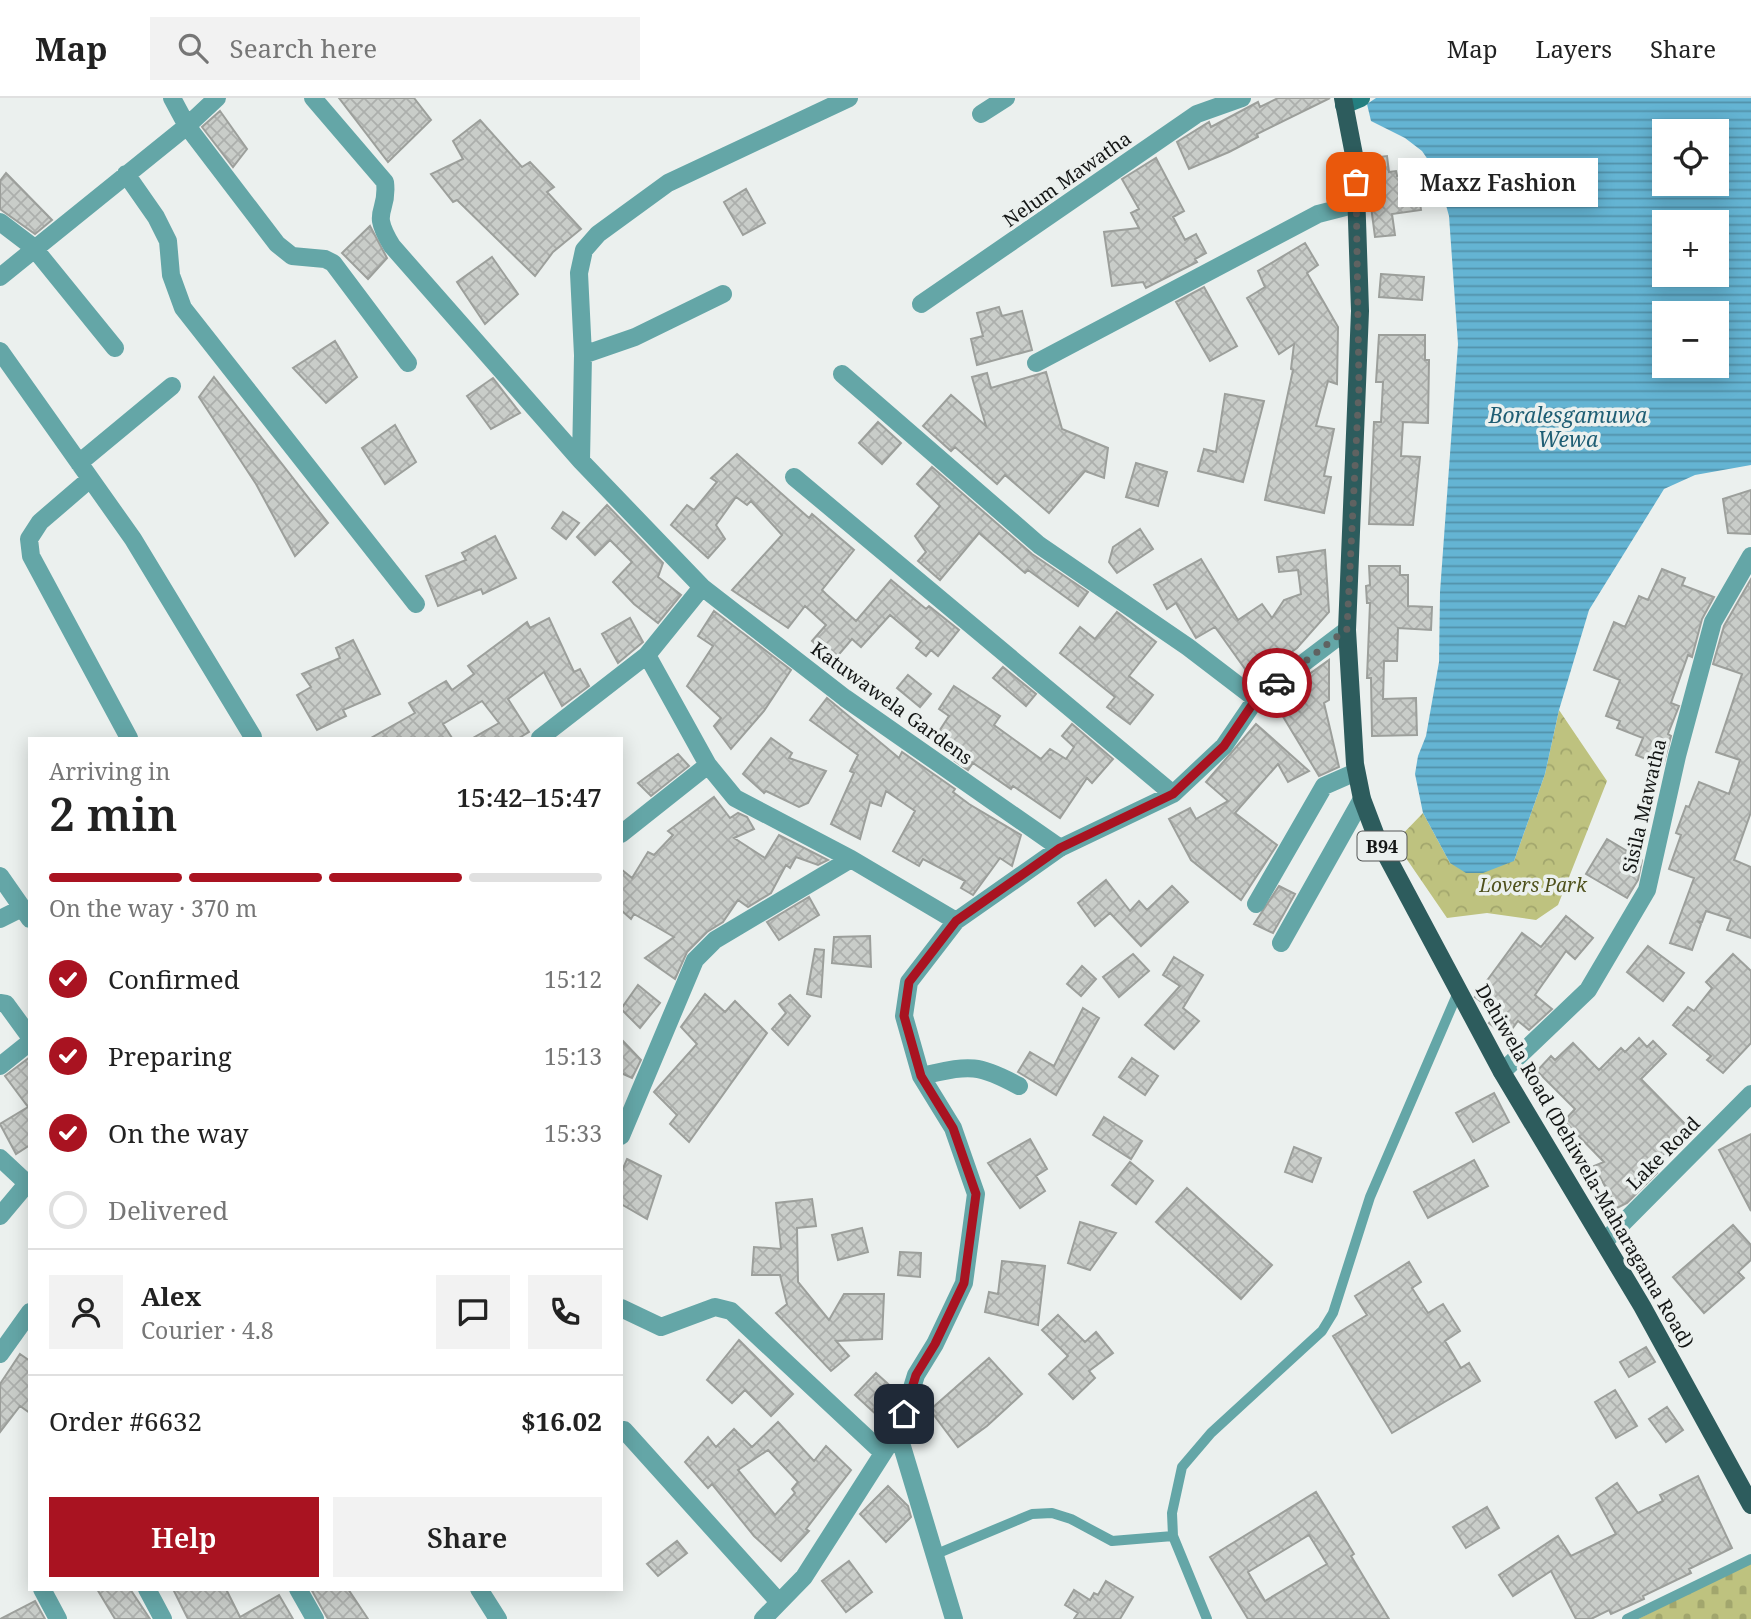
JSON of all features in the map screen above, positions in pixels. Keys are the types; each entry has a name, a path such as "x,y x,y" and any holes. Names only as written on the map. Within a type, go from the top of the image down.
{"main road":[{"name":"Dehiwela Road (Dehiwela-Maharagama Road)","path":"1349,100 1357,204 1359,387 1347,629 1356,772 1362,799 1376,836 1502,1072 1604,1242 1751,1504"}],"street":[{"path":"172,98 187,126 276,244 292,256 325,259 333,263 408,363"},
{"path":"0,276 187,126 217,98"},
{"name":"Katuwawela Gardens","path":"313,98 385,182 386,194 379,214 381,227 392,246 581,461 702,587 845,698 1060,848"},
{"path":"581,461 583,355 579,273 584,250 598,234 668,183 849,98"},
{"path":"981,114 1006,98"},
{"name":"Nelum Mawatha","path":"920,304 1197,114 1242,98"},
{"path":"126,174 156,217 168,241 171,275 183,308 416,604"},
{"path":"1036,363 1318,214 1357,204"},
{"path":"0,222 33,247 115,348"},
{"path":"583,355 635,337 723,294"},
{"path":"0,351 140,550 253,737"},
{"path":"842,374 1039,545 1188,647 1256,699"},
{"path":"79,463 172,386"},
{"path":"794,477 1173,794"},
{"path":"90,479 40,522 29,539 31,556 128,737"},
{"name":"Sisila Mawatha","path":"1502,1072 1588,990 1647,890 1676,756 1713,622 1748,555 1751,556"},
{"path":"541,737 647,655 702,587"},
{"path":"763,1619 804,1577 882,1452 898,1433 916,1375 935,1344 964,1283 976,1194 953,1128 921,1076 904,1016 909,982 956,921 1060,848 1173,794 1224,746 1256,699 1347,629"},
{"path":"647,655 708,765 735,798 850,859 956,921"},
{"path":"623,832 708,765"},
{"path":"1256,904 1324,786 1356,772"},
{"path":"1281,943 1362,799"},
{"path":"623,1131 695,960 715,940 850,859"},
{"path":"0,876 26,914 0,919"},
{"path":"0,1003 6,1004 28,1037"},
{"path":"0,1066 28,1042"},
{"path":"921,1076 967,1066 986,1068 1019,1086"},
{"name":"Lake Road","path":"1604,1242 1751,1094"},
{"path":"0,1158 28,1185 0,1216"},
{"path":"623,1309 661,1327 715,1307 731,1311 882,1452"},
{"path":"0,1354 28,1314"},
{"path":"624,1430 779,1602"},
{"path":"898,1433 954,1619"},
{"path":"43,1591 58,1619"},
{"path":"148,1591 163,1619"},
{"path":"299,1591 315,1619"},
{"path":"480,1591 498,1619"}],"lane":[{"path":"1207,1619 1173,1536 1172,1513 1182,1467 1211,1433 1322,1331 1333,1313 1370,1197 1459,989"},
{"path":"933,1555 1032,1514 1052,1513 1071,1519 1112,1541 1173,1536"},
{"path":"1627,1619 1751,1559"}],"green space":[{"name":"Lovers Park","path":"1559,710 1607,781 1558,905 1536,920 1487,913 1447,918 1395,842 1423,813 1450,863 1514,861 1545,774"},
{"path":"1751,1561 1751,1619 1638,1619"}],"water":[{"name":"Boralesgamuwa Wewa","path":"1376,98 1751,98 1751,465 1695,475 1664,489 1589,610 1559,710 1545,774 1514,861 1483,873 1466,873 1450,863 1423,813 1415,774 1418,756 1426,736 1439,662 1440,592 1458,344 1449,216 1437,173 1422,151 1405,138 1371,121 1367,104"}],"building":[{"path":"339,98 414,98 431,120 388,162"},
{"path":"1278,98 1330,98 1257,134 1258,137 1229,152 1189,169 1177,142 1209,122 1211,127 1258,102 1260,107"},
{"path":"220,111 247,149 233,167 202,127"},
{"path":"480,120 522,167 530,162 554,187 547,192 581,229 553,252 535,276 457,200 453,202 431,174 463,159 453,141"},
{"path":"1387,156 1389,172 1396,171 1397,176 1416,174 1421,210 1392,214 1395,235 1375,237 1369,191 1375,190 1370,158"},
{"path":"1156,158 1184,211 1173,217 1185,240 1196,234 1206,253 1195,259 1197,262 1146,288 1143,282 1112,286 1104,232 1139,228 1131,213 1139,209 1122,179"},
{"path":"6,173 52,220 35,234 0,209 0,181"},
{"path":"746,189 765,223 743,235 724,202"},
{"path":"370,226 387,258 368,279 342,253"},
{"path":"1305,243 1318,265 1307,273 1338,327 1337,384 1328,381 1316,426 1334,429 1324,476 1331,477 1324,513 1265,500 1293,370 1294,344 1279,354 1247,298 1265,287 1258,271"},
{"path":"492,257 518,294 485,324 457,282"},
{"path":"1381,274 1424,277 1422,300 1379,297"},
{"path":"1204,287 1237,346 1210,361 1176,302"},
{"path":"999,307 1002,316 1022,311 1032,350 977,365 971,339 983,336 977,313"},
{"path":"1379,335 1425,335 1425,360 1429,360 1428,423 1403,422 1401,456 1420,457 1413,525 1369,524 1374,422 1381,422 1383,382 1376,382"},
{"path":"335,341 357,377 326,403 293,368"},
{"path":"1046,372 1062,429 1108,448 1104,478 1085,471 1049,513 1005,475 997,484 955,447 951,451 923,426 951,395 986,426 972,377 987,373 991,388"},
{"path":"214,377 328,523 295,556 256,484 199,397"},
{"path":"493,378 520,413 491,429 467,396"},
{"path":"1225,394 1264,401 1243,482 1198,471 1204,449 1216,452"},
{"path":"878,422 901,443 882,464 859,443"},
{"path":"395,425 416,462 385,484 362,448"},
{"path":"737,454 809,518 812,514 854,550 822,590 856,621 891,580 926,609 929,606 959,630 938,656 931,650 926,656 916,648 921,641 890,615 861,647 852,639 834,660 812,641 826,625 805,606 788,628 732,590 782,535 751,501 747,505 736,497 716,525 725,539 708,558 671,525 687,505 694,510 717,482 711,478"},
{"path":"1136,463 1167,472 1158,506 1126,497"},
{"path":"932,467 1032,554 1088,592 1078,606 1028,570 1025,573 979,533 940,580 918,561 926,552 915,536 940,506 917,484"},
{"path":"1751,490 1751,534 1728,533 1723,499"},
{"path":"607,505 663,563 658,577 681,595 658,623 634,604 613,582 632,562 610,540 595,555 577,537"},
{"path":"563,512 579,523 566,539 552,528"},
{"path":"1140,529 1153,549 1117,573 1109,562 1113,547"},
{"path":"495,536 516,578 483,594 481,589 438,606 426,576 466,560 462,553"},
{"path":"1325,550 1329,612 1297,648 1253,680 1215,627 1196,638 1176,603 1167,609 1154,585 1201,559 1238,620 1262,604 1272,618 1284,600 1301,594 1298,570 1279,572 1277,557"},
{"path":"1369,566 1400,566 1400,575 1408,575 1408,606 1432,607 1431,630 1398,628 1397,661 1384,661 1383,699 1416,698 1417,735 1372,736 1371,678 1367,678 1370,603 1367,603 1366,586 1370,585"},
{"path":"1662,569 1685,578 1682,585 1714,597 1702,619 1692,657 1688,655 1671,703 1679,706 1668,734 1671,736 1663,766 1636,755 1643,738 1617,728 1620,721 1606,716 1620,680 1594,670 1614,622 1625,627 1639,596 1648,600"},
{"path":"1751,579 1751,812 1734,860 1751,867 1751,938 1727,930 1731,919 1706,911 1702,922 1697,921 1701,924 1692,950 1670,943 1694,878 1669,869 1681,835 1676,833 1699,782 1729,794 1740,760 1716,752 1742,674 1713,664 1724,626"},
{"path":"714,611 791,670 764,711 731,749 714,726 721,718 687,686 713,646 698,636"},
{"path":"1117,612 1156,642 1129,676 1153,695 1130,724 1107,707 1115,697 1060,653 1080,627 1095,639"},
{"path":"549,618 574,672 580,669 589,686 562,706 544,672 508,699 529,732 521,737 475,737 499,723 482,701 443,724 451,737 373,737 415,713 409,703 446,681 452,690 474,674 468,666 527,622 530,628"},
{"path":"630,618 643,642 618,663 602,634"},
{"path":"353,640 380,694 343,710 346,716 317,730 297,695 311,687 302,674 340,658 336,648"},
{"path":"1329,660 1329,700 1324,703 1339,767 1319,776 1273,700"},
{"path":"1003,667 1036,694 1026,706 993,678"},
{"path":"908,675 931,694 920,707 897,688"},
{"path":"954,686 1000,716 994,725 1041,759 1050,749 1066,759 1074,747 1062,736 1072,724 1113,759 1092,783 1087,778 1060,818 973,763 968,770 955,761 960,757 934,739 949,716 939,709"},
{"path":"827,698 899,758 902,752 955,789 953,792 969,804 1021,835 1012,866 1000,858 973,895 961,888 965,881 923,859 919,866 893,851 915,811 886,791 881,806 870,802 860,839 831,824 854,773 850,771 858,755 810,720"},
{"path":"1256,724 1309,771 1288,782 1278,764 1235,813 1277,845 1241,900 1191,860 1169,819 1190,808 1196,819 1228,801 1206,782"},
{"path":"771,738 792,753 789,758 826,771 808,803 799,807 766,791 764,793 743,774"},
{"path":"678,754 689,766 651,796 638,783"},
{"path":"714,797 730,818 738,813 747,817 754,829 734,838 765,858 779,835 828,860 818,865 796,857 790,868 786,865 771,893 748,907 738,900 723,922 707,932 687,952 675,979 645,958 674,937 634,914 631,919 623,912 623,871 632,878 648,852 654,855 673,835 668,831"},
{"path":"1607,839 1642,860 1638,880 1627,898 1586,874"},
{"path":"1106,880 1130,911 1139,901 1147,910 1172,886 1188,902 1141,946 1110,913 1095,926 1078,903"},
{"path":"1279,886 1295,894 1273,933 1254,924"},
{"path":"809,897 819,915 779,940 767,922"},
{"path":"1566,916 1593,938 1575,959 1566,951 1535,995 1552,1009 1529,1030 1518,1021 1506,1037 1489,1023 1496,1013 1475,997 1522,933 1541,947"},
{"path":"870,936 871,967 832,963 834,937"},
{"path":"1648,946 1684,973 1663,1001 1627,972"},
{"path":"815,949 824,950 821,997 807,994"},
{"path":"1133,954 1149,971 1119,997 1103,977"},
{"path":"1733,954 1751,971 1751,1043 1723,1073 1707,1060 1711,1056 1673,1025 1688,1007 1694,1011 1712,988 1706,982"},
{"path":"1174,957 1203,975 1183,1008 1199,1021 1174,1049 1145,1025 1180,986 1163,975"},
{"path":"1082,966 1096,979 1081,996 1067,984"},
{"path":"638,985 660,1003 640,1028 623,1011 623,1006"},
{"path":"705,994 725,1012 735,1001 767,1033 689,1142 670,1124 677,1115 654,1092 697,1044 681,1027"},
{"path":"790,995 810,1016 788,1045 772,1029 786,1013 779,1004"},
{"path":"1083,1008 1099,1018 1056,1095 1018,1072 1030,1052 1054,1066"},
{"path":"1639,1038 1647,1047 1653,1041 1666,1054 1641,1079 1689,1128 1651,1167 1657,1173 1627,1203 1617,1208 1594,1166 1604,1162 1564,1121 1575,1109 1537,1071 1551,1056 1555,1060 1573,1043 1599,1070 1621,1048 1625,1052"},
{"path":"623,1041 641,1060 632,1078 623,1074"},
{"path":"1132,1058 1158,1076 1145,1095 1119,1077"},
{"path":"28,1059 28,1107 5,1076"},
{"path":"1494,1093 1509,1122 1473,1142 1456,1113"},
{"path":"28,1107 28,1146 16,1154 0,1124"},
{"path":"1104,1117 1142,1141 1131,1159 1093,1135"},
{"path":"1751,1134 1751,1211 1719,1150"},
{"path":"1030,1139 1047,1169 1036,1176 1045,1191 1020,1208 988,1163"},
{"path":"1294,1147 1321,1158 1312,1182 1285,1172"},
{"path":"627,1159 661,1176 647,1219 623,1205 623,1168"},
{"path":"1474,1160 1488,1186 1428,1218 1414,1192"},
{"path":"1130,1162 1153,1181 1136,1204 1112,1185"},
{"path":"1187,1188 1272,1265 1241,1299 1156,1222"},
{"path":"812,1199 816,1226 797,1228 798,1282 829,1320 844,1294 884,1294 882,1339 836,1341 849,1356 831,1371 776,1313 787,1304 780,1275 752,1275 754,1247 781,1249 776,1203"},
{"path":"1080,1222 1116,1233 1090,1270 1068,1263"},
{"path":"1733,1225 1751,1245 1751,1260 1738,1272 1744,1278 1704,1313 1673,1277"},
{"path":"862,1228 868,1252 838,1260 832,1235"},
{"path":"900,1252 921,1253 920,1277 898,1275"},
{"path":"1002,1261 1045,1266 1038,1325 985,1312 989,1292 998,1294"},
{"path":"1409,1262 1421,1282 1412,1288 1428,1313 1443,1304 1460,1331 1445,1341 1461,1368 1469,1363 1480,1381 1392,1433 1333,1336 1367,1315 1355,1296"},
{"path":"1058,1315 1085,1342 1096,1332 1113,1353 1089,1371 1095,1378 1073,1399 1049,1374 1068,1356 1042,1330"},
{"path":"739,1340 793,1394 771,1416 745,1390 732,1403 707,1380"},
{"path":"1646,1347 1655,1362 1629,1377 1620,1362"},
{"path":"20,1354 28,1360 28,1412 20,1406 0,1432 0,1384"},
{"path":"989,1358 1022,1394 987,1426 958,1447 930,1410"},
{"path":"876,1373 898,1393 880,1418 855,1395"},
{"path":"1615,1390 1637,1426 1616,1438 1595,1402"},
{"path":"1667,1407 1683,1430 1666,1442 1649,1419"},
{"path":"778,1422 814,1461 826,1446 851,1470 806,1529 809,1531 781,1561 754,1536 712,1484 708,1488 685,1462 708,1437 716,1447 734,1429 752,1447","holes":["768,1450 798,1482 792,1489 795,1493 775,1515 738,1470"]},
{"path":"1698,1476 1732,1548 1689,1569 1691,1573 1643,1596 1644,1599 1611,1614 1609,1610 1591,1619 1576,1619 1551,1571 1513,1596 1499,1575 1558,1536 1571,1556 1616,1534 1596,1498 1617,1483 1638,1513 1663,1501 1660,1495"},
{"path":"888,1486 908,1506 911,1517 886,1542 860,1514"},
{"path":"1316,1492 1389,1619 1248,1619 1210,1557","holes":["1309,1535 1327,1564 1265,1601 1248,1572"]},
{"path":"1487,1507 1499,1528 1466,1548 1453,1527"},
{"path":"677,1541 687,1553 658,1576 647,1564"},
{"path":"849,1561 872,1592 846,1612 822,1581"},
{"path":"1106,1581 1133,1597 1120,1619 1074,1619 1078,1613 1065,1605 1074,1590 1090,1600 1094,1593 1098,1595"},
{"path":"98,1591 131,1591 150,1619 115,1619"},
{"path":"174,1591 227,1591 240,1617 279,1595 293,1619 188,1619"},
{"path":"312,1591 349,1591 368,1619 328,1619"},
{"path":"35,1601 45,1619 0,1619"}],"way so far":[{"path":"1277,683 1347,629 1359,387 1360,311 1356,182"}],"place":[{"name":"Maxz Fashion","path":"1356,182"}],"route":[{"path":"904,1414 916,1375 935,1344 964,1283 976,1194 953,1128 921,1076 904,1016 909,982 956,921 1060,848 1173,794 1224,746 1256,699 1277,683"}]}
